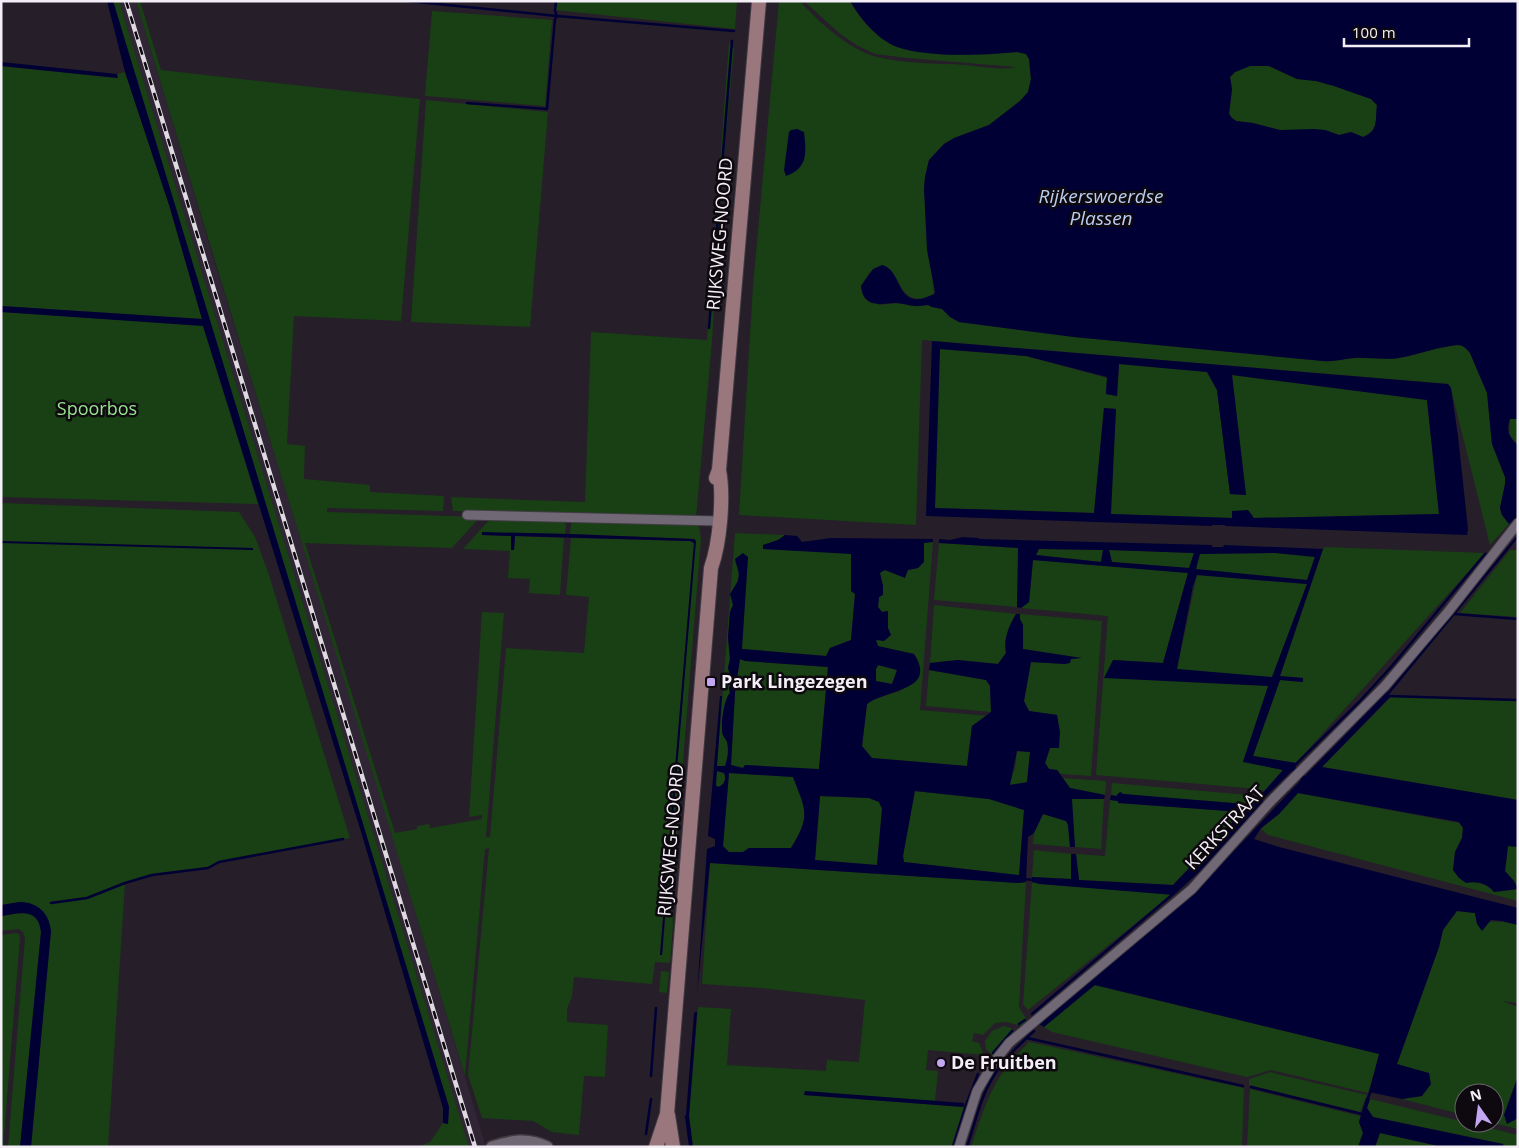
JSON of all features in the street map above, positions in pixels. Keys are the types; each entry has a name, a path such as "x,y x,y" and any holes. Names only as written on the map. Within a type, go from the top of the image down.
{"main road":[{"name":"RIJKSWEG-NOORD","path":"656,1147 667,1114 711,568 709,558 715,521 715,481 719,470 759,1"},
{"name":"RIJKSWEG-NOORD","path":"667,1114 673,1147"}],"street":[{"path":"467,515 715,521"},
{"name":"KERKSTRAAT","path":"959,1147 977,1091 994,1062 1010,1043 1058,1000 1192,888 1271,801 1385,686 1448,612 1518,523"},
{"path":"495,1146 524,1140 537,1142 547,1147"}],"shaded area":[{"path":"119,1 136,1 212,254 366,748 486,1147 469,1147"}],"green space":[{"path":"113,1 119,1 469,1147 418,1147 430,1142 443,1123 448,1124 449,1107"},
{"path":"136,1 140,1 161,70 420,99 401,321 294,316 287,444 305,446 304,479 370,485 370,492 444,496 443,511 327,508 327,512 480,517 452,548 305,543 395,833 417,829 417,826 429,824 430,828 482,819 482,815 469,817 482,612 504,613 486,837 490,837 506,648 584,653 589,597 566,595 571,538 690,541 694,543 671,815 673,816 695,541 692,539 570,534 571,524 575,520 699,525 701,539 672,902 673,925 670,963 655,962 652,984 574,977 572,996 567,1009 567,1022 608,1025 605,1077 584,1076 579,1135 552,1132 533,1121 482,1118 468,1075 489,848 485,849 465,1076","holes":["671,822 662,955 660,954"]},
{"path":"556,1 737,1 735,29 555,10"},
{"path":"779,1 800,1 816,18 846,42 877,57 910,62 998,68 1015,67 875,54 856,45 839,33 804,1 850,1 864,22 878,36 912,50 967,55 1017,52 1026,54 1029,59 1031,79 1028,92 1020,101 989,125 954,138 944,144 929,160 924,189 934,294 917,299 906,294 890,270 869,273 861,286 879,305 897,303 928,305 942,309 959,322 1074,337 1323,361 1354,358 1398,358 1444,347 1461,346 1470,353 1487,393 1492,444 1505,477 1500,508 1502,515 1509,524 1490,545 1451,389 1448,384 922,340 916,525 739,515 753,286"},
{"path":"432,11 552,20 545,106 425,96"},
{"path":"729,42 734,49 722,175 712,341 696,518 453,511 451,497 585,502 591,332 707,340"},
{"path":"1,66 117,78 117,74 125,72 170,208 202,319 1,306"},
{"path":"1250,66 1269,66 1297,79 1316,81 1371,99 1377,105 1376,120 1372,132 1363,137 1351,132 1339,135 1325,130 1280,130 1236,121 1229,114 1232,89 1230,77 1235,72"},
{"path":"426,100 548,112 530,327 411,322"},
{"name":"Spoorbos","path":"1,312 203,325 258,504 1,497"},
{"path":"939,349 1026,356 1107,378 1106,394 1117,396 1119,364 1207,372 1217,390 1230,494 1246,495 1232,375 1427,400 1439,514 1254,518 1248,510 1233,518 1110,514 1116,409 1104,408 1094,513 935,508"},
{"path":"1510,419 1518,419 1518,445 1509,434"},
{"path":"1,503 239,512 255,537 269,575 350,838 219,862 208,868 152,875 125,883 108,1147 31,1147 51,930 24,902 1,905"},
{"path":"490,519 563,520 566,525 565,534 482,533 482,535 511,536 511,550 514,550 515,536 564,538 560,595 529,593 530,579 508,578 510,551 463,549"},
{"path":"735,533 785,535 778,540 763,545 763,549 851,553 851,591 855,594 851,640 830,648 827,656 741,649 748,557 735,561 738,568 738,580 732,594 733,605 730,612 728,637 730,659 728,668 732,682 724,707 722,726 728,751 725,766 717,766"},
{"path":"933,542 920,710 989,716 972,726 967,766 872,758 862,746 867,704 872,700 900,691 914,654 878,647 876,640 891,635 888,628 887,611 882,612 878,607 879,597 883,594 880,573 884,570 898,575 918,568 924,543"},
{"path":"939,543 1019,548 1017,607 934,600"},
{"path":"1325,547 1485,553 1296,763 1253,756 1280,680 1302,682 1303,678 1280,676"},
{"path":"1039,549 1103,550 1101,562 1036,555"},
{"path":"1109,550 1194,553 1189,568 1112,562"},
{"path":"1510,550 1518,550 1518,617 1460,613"},
{"path":"1275,553 1315,556 1307,580 1196,570 1199,554"},
{"path":"1033,560 1188,573 1163,663 1113,660 1269,686 1243,761 1283,770 1264,791 1096,775 1108,616 1021,608 1029,602"},
{"path":"1197,575 1307,584 1272,678 1177,669"},
{"path":"934,605 1016,614 1012,621 1006,653 998,664 958,660 930,663"},
{"path":"1020,614 1102,621 1091,776 1061,774 1057,770 1049,769 1045,763 1050,748 1059,748 1057,715 1029,711 1024,701 1031,662 1065,664 1071,659 1078,659 1023,649 1023,625"},
{"path":"740,659 745,661 828,667 819,770 745,765 743,768 731,765 735,692"},
{"path":"879,665 898,670 892,684 875,681 876,669"},
{"path":"929,670 986,680 990,686 991,712 926,706"},
{"path":"1391,697 1518,701 1518,800 1322,767"},
{"path":"1017,751 1030,752 1027,783 1009,785 1015,768"},
{"path":"716,771 724,773 725,777 723,784 718,788 716,786"},
{"path":"729,773 793,777 801,798 804,820 802,828 791,848 749,848 743,852 729,852 723,846"},
{"path":"1063,778 1105,781 1105,795 1070,788"},
{"path":"1112,783 1260,796 1245,804 1123,794 1120,792 1116,796 1111,795"},
{"path":"914,791 989,799 1024,810 1019,875 904,862 903,856"},
{"path":"1298,793 1459,823 1463,828 1462,838 1455,852 1453,870 1463,878 1489,887 1494,892 1518,889 1518,901 1268,835 1261,829 1279,814"},
{"path":"820,796 869,798 879,802 882,808 877,865 815,860"},
{"path":"1071,799 1104,799 1101,849 1075,847"},
{"path":"1110,800 1118,801 1118,803 1242,812 1173,885 1079,880 1076,854 1105,856"},
{"path":"1043,814 1066,821 1070,847 1033,844 1034,833"},
{"path":"1508,846 1518,847 1518,888 1505,872"},
{"path":"1034,850 1071,854 1072,879 1032,877"},
{"path":"710,863 1026,882 1019,1007 1028,1022 1022,1026 1006,1022 995,1023 983,1035 974,1033 972,1041 979,1043 984,1055 928,1050 926,1070 938,1071 935,1101 805,1092 804,1095 964,1107 951,1147 693,1147 689,1116 698,1007 731,1009 727,1065 826,1071 827,1060 859,1062 865,1000 761,988 702,984"},
{"path":"1032,882 1172,894 1028,1010 1023,1004"},
{"path":"1456,911 1475,913 1477,924 1498,921 1518,925 1518,1003 1502,1001 1518,1007 1518,1076 1504,1115 1504,1083 1454,1083 1454,1112 1402,1099 1422,1096 1397,1064 1439,947 1443,930"},
{"path":"25,912 36,919 41,932 20,1147 8,1147 25,938 23,932 19,929 1,931 1,916"},
{"path":"19,934 20,938 3,1147 1,1147 1,935"},
{"path":"661,971 669,972 667,993 659,992"},
{"path":"1094,985 1380,1054 1368,1093 1271,1070 1247,1077 1052,1032 1044,1027"},
{"path":"1004,1026 1011,1028 1014,1034 993,1056 986,1049 985,1041 992,1031"},
{"path":"1029,1042 1244,1088 1242,1147 971,1147 994,1086 1009,1064"},
{"path":"1271,1072 1367,1095 1360,1112 1249,1085 1249,1079"},
{"path":"1250,1089 1360,1116 1359,1122 1363,1133 1358,1147 1247,1147"},
{"path":"1370,1099 1454,1119 1454,1133 1504,1132 1518,1135 1518,1147 1504,1147 1503,1144 1373,1117 1367,1108"},
{"path":"1504,1115 1514,1121 1518,1118 1518,1129 1504,1126"},
{"path":"1380,1133 1443,1147 1375,1147"}],"water":[{"path":"107,1 113,1 449,1107 448,1124 443,1123 443,1108 362,835 203,326 1,312 1,306 202,319 170,208 125,72"},
{"name":"Rijkerswoerdse Plassen","path":"850,1 1518,1 1518,419 1510,419 1508,430 1512,440 1518,445 1518,516 1509,524 1502,515 1500,508 1505,477 1492,444 1487,393 1470,353 1461,346 1444,347 1398,358 1354,358 1323,361 1074,337 959,322 942,309 928,305 878,304 865,298 861,286 873,269 882,265 894,274 906,295 913,299 921,299 934,294 927,250 924,189 929,160 944,144 954,138 989,125 1020,101 1028,92 1031,79 1029,59 1026,54 1017,52 956,55 924,53 897,47 876,34","holes":["1250,66 1269,66 1297,79 1316,81 1371,99 1377,105 1376,120 1372,132 1363,137 1351,132 1339,135 1325,130 1314,129 1280,130 1236,121 1229,114 1232,89 1230,77 1235,72"]},
{"path":"1,62 117,74 118,78 1,66"},
{"path":"797,129 804,132 804,158 799,168 786,176 784,170 789,132"},
{"path":"932,341 1448,384 1451,388 1458,436 1468,529 1467,535 926,516","holes":["940,349 1026,356 1107,377 1106,394 1117,396 1119,364 1207,372 1217,390 1230,494 1246,495 1232,375 1427,400 1439,514 1254,518 1248,510 1232,511 1232,518 1111,514 1116,409 1104,408 1094,513 935,508"]},
{"path":"482,532 694,539 696,541 673,816 671,816 694,543 690,541 515,536 514,550 511,550 511,536 482,535"},
{"path":"785,535 797,536 802,542 831,538 933,539 933,542 924,543 924,562 918,568 908,570 905,578 885,570 880,573 883,595 879,597 878,607 882,612 888,611 888,628 891,635 884,641 876,640 878,646 914,654 920,666 920,675 915,682 907,687 867,704 862,746 872,758 967,766 972,726 991,712 990,686 986,680 929,670 930,663 958,660 998,664 1006,653 1005,643 1009,628 1016,614 1020,614 1023,625 1023,649 1082,658 1071,659 1070,663 1065,664 1031,662 1024,701 1029,711 1057,715 1060,732 1059,748 1050,748 1045,763 1049,769 1057,770 1070,788 1105,795 1104,799 1072,799 1075,847 1070,847 1066,821 1043,814 1034,833 1028,837 1026,882 710,863 697,994 707,849 715,846 715,839 708,836 720,696 722,696 717,766 725,766 728,754 727,742 723,735 722,726 724,707 732,682 728,668 730,659 728,637 730,612 733,605 730,594 738,581 739,574 735,559 743,553 748,557 742,649 826,656 830,648 851,640 855,594 851,591 851,554 763,549 763,545 778,540","holes":["740,659 745,661 828,667 819,769 745,765 743,768 731,765 735,692","878,665 897,670 892,684 876,681","1017,751 1030,752 1027,782 1010,785","717,771 724,773 725,777 723,783 718,787 716,785","729,773 793,777 801,798 804,820 802,828 791,848 749,848 743,852 729,852 723,846","915,791 989,799 1024,810 1019,875 904,862 903,856","820,796 869,798 879,802 882,809 877,865 815,860"]},
{"path":"963,537 1212,545 1212,547 1223,547 1224,545 1323,549 1280,676 1303,678 1303,682 1280,680 1253,756 1296,763 1296,769 1263,799 1263,802 1200,871 1174,895 1040,884 1032,882 1032,877 1071,879 1071,854 1076,854 1079,880 1173,885 1242,812 1118,803 1118,801 1110,800 1111,795 1116,796 1120,792 1123,794 1245,804 1260,796 1283,770 1243,762 1268,686 1104,678 1113,660 1163,663 1188,573 1033,560 1029,602 1021,608 1017,607 1018,548 939,543 939,539 950,540","holes":["1039,549 1103,550 1101,562 1036,555","1109,550 1194,553 1189,568 1112,562","1275,553 1315,557 1307,580 1196,569 1200,554","1197,575 1307,584 1272,677 1177,669 1193,586"]},
{"path":"1,541 253,548 253,550 1,543"},
{"path":"1387,692 1390,697 1322,767 1518,800 1518,847 1508,846 1505,871 1518,889 1494,892 1485,885 1474,882 1466,883 1459,878 1453,870 1455,852 1462,838 1463,828 1459,822 1298,793 1279,814 1261,828 1254,839 1518,908 1518,925 1491,920 1482,931 1477,924 1475,913 1457,911 1443,930 1439,947 1397,1064 1429,1073 1431,1084 1422,1096 1402,1099 1369,1092 1379,1054 1095,985 1044,1027 1039,1024 1196,891 1301,780 1299,778 1303,775 1305,776"},
{"path":"671,822 662,955 660,955"},
{"path":"25,902 41,909 48,918 51,931 31,1147 20,1147 41,932 39,924 32,915 21,913 1,916 1,905"},
{"path":"696,1011 689,1116 693,1147 689,1147 684,1117 686,1115 694,1014"},
{"path":"1518,1076 1518,1118 1507,1124 1504,1115"},
{"path":"805,1091 964,1103 964,1107 804,1095"},
{"path":"1366,1098 1370,1099 1367,1108 1373,1117 1503,1144 1504,1147 1443,1147 1380,1133 1375,1147 1358,1147 1363,1133 1359,1122"}],"waterway":[{"path":"407,1 734,31"},
{"path":"467,103 547,109 555,19 557,16 555,11 556,1"},
{"path":"709,328 732,41"},
{"path":"1387,695 1518,536"},
{"path":"1293,767 1359,702 1391,667 1485,554 1489,554"},
{"path":"1454,614 1518,619"},
{"path":"1387,696 1518,700"},
{"path":"51,903 87,898 152,875 208,868 219,862 343,839"},
{"path":"1023,879 1035,880"},
{"path":"1032,1014 1173,894"},
{"path":"651,1076 656,1008"},
{"path":"1019,1024 1025,1020"},
{"path":"993,1053 1012,1031"},
{"path":"967,1147 988,1085 1006,1059 1034,1031"},
{"path":"1027,1038 1243,1086"},
{"path":"984,1064 988,1059"},
{"path":"953,1147 978,1074"},
{"path":"1251,1087 1362,1114"},
{"path":"1367,1101 1371,1090"},
{"path":"646,1134 651,1099"}],"railway":[{"path":"126,1 475,1147"}],"place":[{"name":"Park Lingezegen","path":"711,682"},
{"name":"De Fruitben","path":"941,1063"}]}
